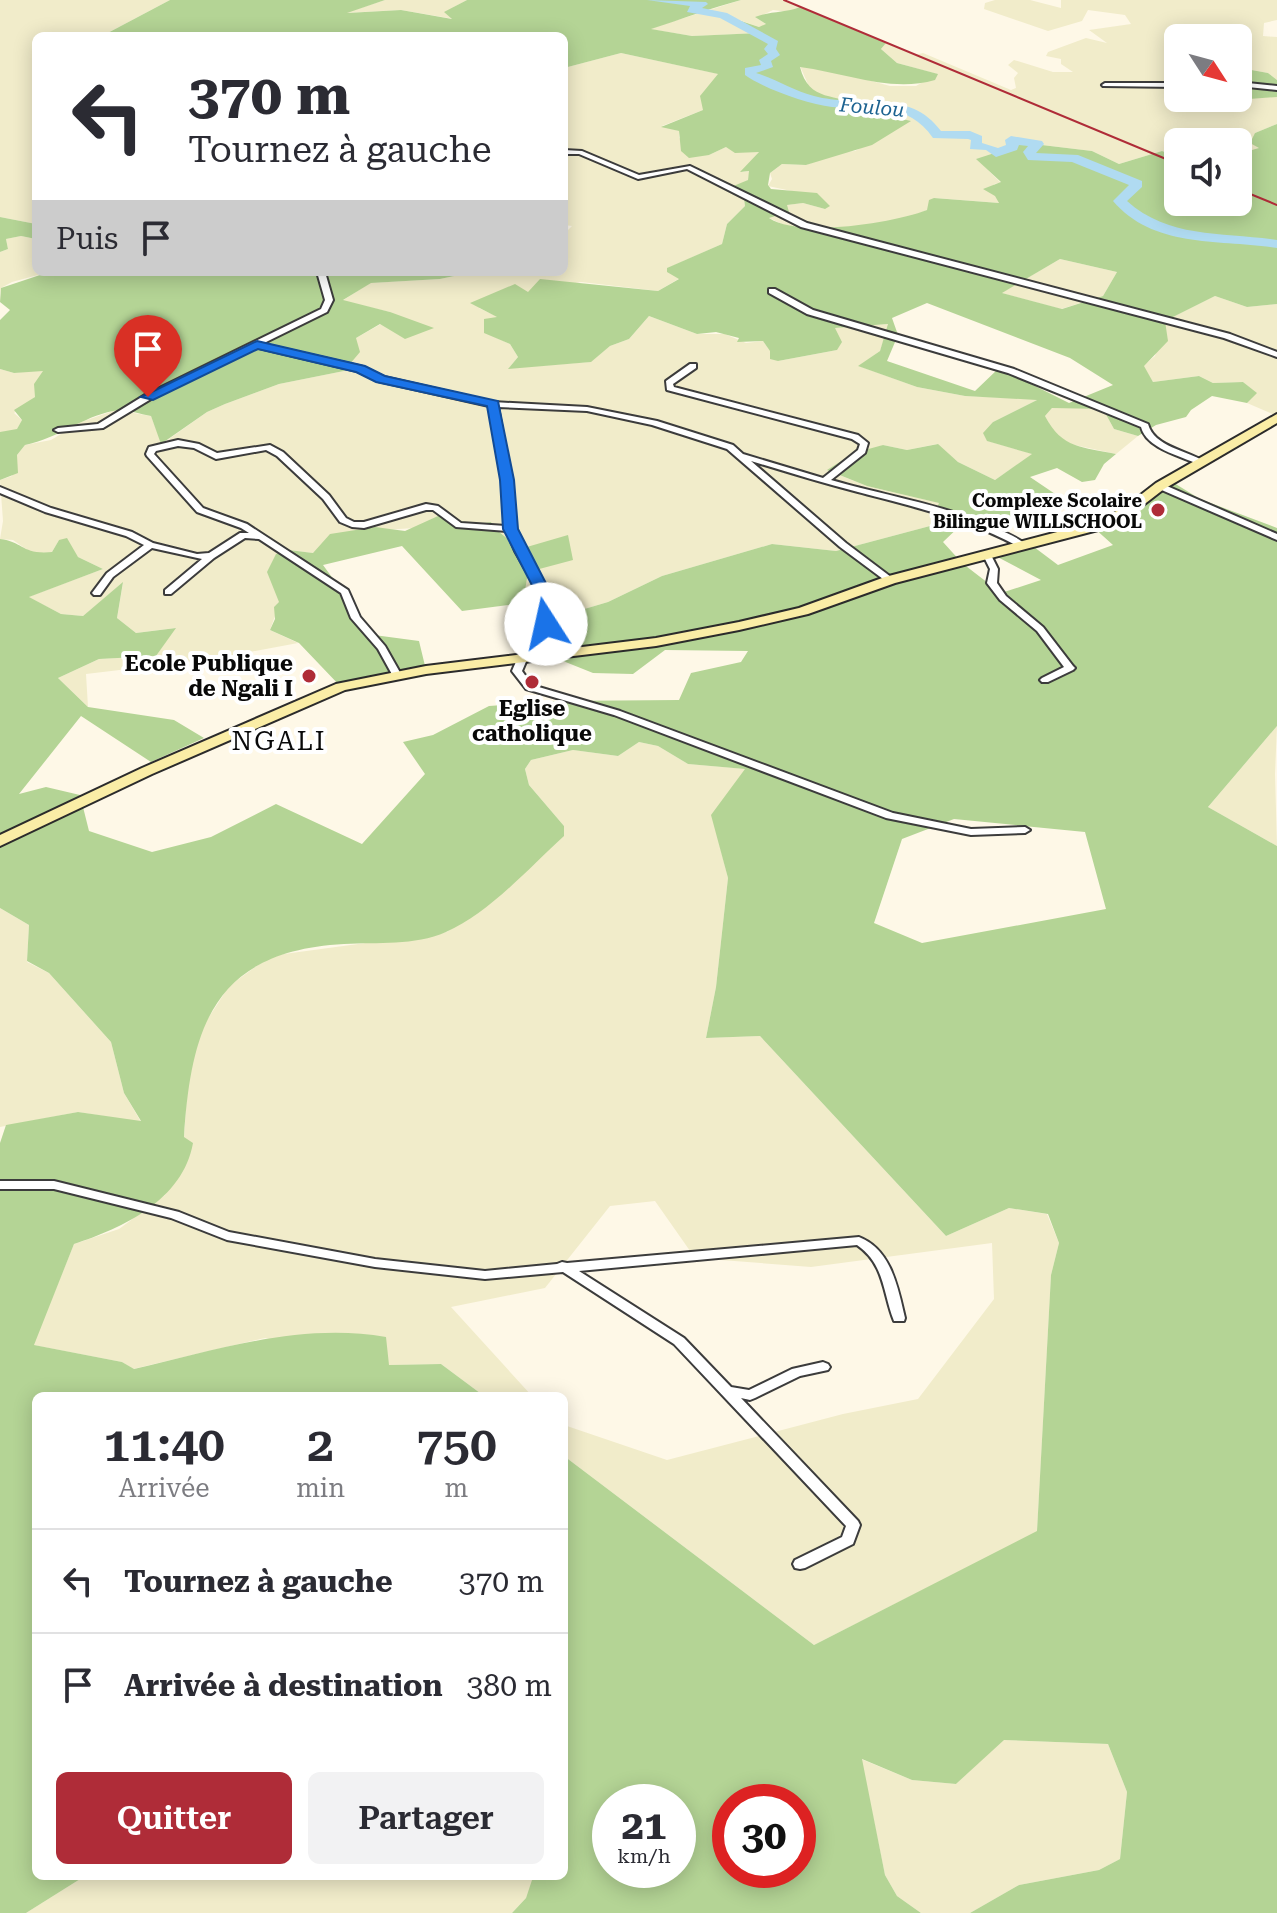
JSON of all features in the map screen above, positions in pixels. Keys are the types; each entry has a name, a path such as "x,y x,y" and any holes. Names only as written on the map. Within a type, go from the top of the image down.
{"street":[{"path":"1105,85 1164,85"},
{"path":"1252,85 1277,88"},
{"path":"568,152 580,152 638,177 688,167 804,225 1227,336 1277,355"},
{"path":"58,430 100,426 148,397 324,310 329,300 322,276"},
{"path":"772,291 810,312 1011,371 1049,386 1145,426 1146,433 1159,444 1201,462"},
{"path":"257,345 360,369 381,379 493,404 587,409 654,423 730,447 843,545 890,580"},
{"path":"693,366 669,383 670,388 855,437 864,443 862,451 824,481"},
{"path":"493,404 502,444 511,529 544,593 554,654"},
{"path":"0,841 147,771 341,687 739,626 803,611 890,580 988,557 1093,527 1129,510 1160,486 1277,418"},
{"path":"397,676 382,648 356,618 345,592 244,526 200,510 150,454 152,449 178,443 196,446 216,456 267,447 280,454 326,497 343,520 352,524 364,525 426,507 435,508 459,525 511,529"},
{"path":"740,454 824,481 921,503 996,529 1024,546"},
{"path":"1160,486 1277,537"},
{"path":"0,490 48,510 129,534 150,545 197,557 211,556"},
{"path":"168,592 211,556 243,535 261,537"},
{"path":"97,593 110,575 150,545"},
{"path":"988,557 994,569 992,583 1003,598 1040,629 1070,668 1045,680"},
{"path":"523,657 517,671 529,687 617,713 890,816 971,832 1025,830"},
{"path":"0,1185 54,1185 175,1215 227,1236 375,1263 485,1275 859,1241 873,1248 889,1276 899,1318"},
{"path":"561,1266 679,1341 731,1392 853,1525 848,1540 800,1564"},
{"path":"731,1392 750,1395 797,1372 823,1367"}],"shaded area":[{"path":"0,0 170,0 110,32 32,32 32,223 0,217"},
{"path":"385,0 467,0 454,7 454,19 401,10 345,13"},
{"path":"741,0 784,0 800,7 789,12 773,10 757,18 767,25 759,27 728,16 761,33 692,36 649,29"},
{"path":"1030,0 1061,8 1061,0 1277,0 1277,20 1264,23 1263,36 1277,37 1277,80 1268,73 1252,70 1252,24 1164,24 1164,112 1252,112 1252,97 1277,97 1277,124 1255,133 1260,148 1252,152 1252,128 1164,128 1164,152 1119,164 1092,151 1011,140 1013,147 1004,153 977,159 1001,183 994,184 999,203 935,198 927,210 908,218 847,228 786,226 769,218 788,212 786,205 803,203 825,209 810,195 768,186 772,179 770,173 782,164 806,165 841,152 855,151 910,121 854,108 846,98 827,99 810,89 800,66 835,71 890,86 916,86 937,74 897,63 881,49 886,43 915,55 923,53 1011,90 1016,88 1014,78 1018,73 1008,65 1014,60 1053,72 1073,72 1061,64 1061,59 1046,56 1048,52 1086,38 1107,43 1089,30 1131,24 1125,15 1088,10 1082,21 1048,31 984,9 985,3"},
{"path":"621,53 719,74 703,110 662,126 679,131 679,138 709,155 726,147 760,151 742,172 750,171 748,180 733,194 744,199 745,206 727,224 722,244 668,268 680,278 658,291 581,282 528,292 479,308 498,317 484,332 510,344 518,357 509,368 590,362 610,346 629,339 649,316 697,334 725,334 746,343 763,341 778,361 837,350 834,328 889,324 880,351 859,366 917,387 965,396 1039,399 993,422 988,441 1033,454 995,480 958,462 937,444 907,450 883,445 829,471 867,486 940,503 930,526 836,551 772,544 662,576 608,602 544,621 523,603 531,547 520,549 493,527 461,524 438,516 415,528 383,530 313,553 289,550 280,602 270,630 298,643 212,659 86,674 88,707 58,678 99,659 156,656 175,628 136,633 117,618 123,583 83,616 61,614 28,597 103,569 78,557 59,540 52,552 33,554 13,540 0,539 3,521 0,480 12,476 17,455 25,445 51,440 81,422 116,410 151,416 162,444 207,412 225,404 279,384 344,371 356,338 381,324 390,312 342,301 370,283 454,276 568,276 568,230 572,226 568,226 568,67"},
{"path":"21,236 32,238 34,276 12,282 1,288 0,294 0,252 8,249 6,239"},
{"path":"1060,259 1117,272 1103,296 1061,309 1001,293"},
{"path":"1215,296 1247,307 1277,304 1277,416 1247,403 1256,393 1243,382 1213,383 1199,376 1153,382 1143,366 1155,356 1165,321"},
{"path":"0,369 14,373 44,369 35,397 14,413 22,420 17,430 0,432"},
{"path":"1052,408 1103,409 1114,429 1138,436 1116,454 1070,444 1054,433 1045,416"},
{"path":"1277,726 1275,774 1277,846 1208,807"},
{"path":"639,742 658,746 688,764 746,769 712,815 728,878 716,987 706,1038 760,1036 946,1236 1009,1208 1047,1214 1059,1243 1051,1275 1037,1532 814,1645 568,1459 568,1426 667,1460 843,1414 918,1399 994,1299 992,1243 811,1267 695,1258 655,1201 610,1206 545,1288 451,1307 528,1392 479,1392 441,1364 389,1365 265,1338 133,1369 122,1362 33,1345 74,1244 119,1229 165,1195 184,1137 188,1078 200,1031 229,986 268,958 284,954 447,932 498,896 563,836 564,826 529,785 525,769 531,760 573,750 618,756"},
{"path":"0,908 29,925 27,962 49,973 111,1042 124,1093 141,1122 78,1112 0,1127"},
{"path":"1003,1740 1108,1744 1127,1792 1120,1859 1099,1870 1019,1885 970,1913 921,1913 897,1896 885,1875 861,1759 912,1780 956,1784"},
{"path":"79,1880 533,1880 526,1898 512,1913 26,1913"}],"green space":[{"path":"170,0 385,0 347,13 401,10 452,19 444,12 467,0 741,0 651,29 692,36 759,33 723,15 759,27 766,24 755,17 800,7 886,43 881,49 897,63 938,74 935,80 902,84 868,81 800,67 804,78 817,92 863,106 856,108 911,121 872,145 806,165 782,164 770,173 768,185 771,189 817,193 830,206 825,209 803,203 787,205 789,212 769,218 801,227 823,228 892,220 927,210 929,200 934,198 999,203 995,196 983,189 1001,182 976,159 1013,147 1011,140 1092,151 1119,164 1162,151 1164,216 1252,216 1252,150 1259,148 1252,144 1252,139 1255,133 1277,124 1277,304 1247,307 1215,296 1165,321 1168,341 1144,366 1153,382 1199,376 1213,383 1243,382 1257,393 1247,403 1212,396 1186,417 1156,425 1138,436 1114,429 1103,409 1052,408 1045,416 1066,441 1116,454 1104,464 1095,480 1082,482 1057,468 1030,477 1067,502 1026,517 963,523 943,542 962,563 1001,593 1041,580 988,552 1026,541 1058,565 1113,545 1093,527 1164,484 1174,483 1200,499 1277,528 1277,726 1208,807 1277,846 1277,1913 970,1913 1019,1885 1099,1870 1120,1859 1127,1792 1108,1744 1004,1740 956,1784 912,1780 862,1759 885,1875 897,1896 921,1913 512,1913 526,1898 532,1880 568,1880 568,1459 814,1645 1037,1531 1051,1275 1059,1243 1048,1214 1009,1208 946,1236 760,1036 706,1038 716,987 728,878 711,815 745,769 688,764 658,746 639,742 618,756 573,750 531,760 525,769 529,785 564,826 564,836 508,889 462,924 421,940 344,944 301,950 266,961 239,978 219,1001 204,1028 194,1060 184,1137 193,1143 177,1181 164,1196 131,1220 74,1244 34,1345 122,1362 134,1369 259,1340 354,1333 386,1337 389,1365 441,1364 479,1392 32,1392 32,1880 79,1880 26,1913 0,1913 0,1143 6,1125 78,1112 141,1121 124,1093 111,1042 49,973 27,961 29,925 0,908 0,539 29,550 52,552 59,540 67,538 78,557 103,569 29,597 61,614 83,616 123,582 117,618 136,633 176,628 156,656 99,659 58,678 88,707 174,720 204,738 151,762 81,716 19,794 46,787 80,795 89,831 152,852 211,837 276,804 362,844 425,774 403,742 433,735 489,706 556,701 679,700 691,673 741,662 748,651 665,650 633,674 593,673 538,651 544,621 608,602 662,576 772,544 836,551 930,526 939,503 867,486 827,470 854,453 883,445 907,450 938,444 958,462 995,480 1032,454 987,441 983,433 993,422 1037,400 965,396 917,387 858,366 880,351 888,324 835,328 842,342 837,350 778,361 770,359 770,351 763,341 737,342 739,338 716,332 697,334 649,316 629,339 610,346 591,362 508,369 518,357 510,344 484,333 484,319 497,317 470,303 515,284 528,292 540,279 658,291 679,279 667,272 667,268 722,244 727,224 745,206 744,199 733,194 731,187 748,180 749,171 740,172 759,152 735,153 726,147 709,155 689,158 681,151 679,131 661,127 703,110 700,96 718,74 621,53 568,67 568,32 110,32","holes":["1060,259 1117,272 1103,296 1062,309 1002,293","927,303 1070,358 1113,385 1069,403 999,368 975,391 887,361 898,335 892,318","954,819 1085,832 1106,909 922,943 874,923 902,839"]},
{"path":"1252,70 1268,73 1277,80 1277,97 1252,99"},
{"path":"0,217 32,223 32,238 21,236 6,239 8,249 0,252"},
{"path":"37,276 454,276 371,283 343,300 434,328 405,339 380,324 356,338 360,352 344,371 279,384 225,404 207,412 161,444 151,416 122,411 102,414 49,438 25,445 17,455 18,473 0,480 0,432 17,429 22,420 14,410 35,397 34,384 43,371 14,373 0,369 0,320 10,310 0,302 1,288"},
{"path":"438,516 467,523 491,522 520,549 568,535 573,560 528,572 523,603 462,611 402,546 323,565 374,635 419,641 426,670 341,687 299,643 270,630 275,619 274,607 279,602 267,572 276,554 289,550 313,553 330,534 375,527 405,531"}],"waterway":[{"name":"Foulou","path":"653,0 702,4 691,10 723,15 774,43 770,49 774,55 765,60 767,67 749,70 751,75 798,94 830,103 899,107 915,112 927,121 937,135 970,135 978,139 974,146 989,147 996,153 1013,147 1011,140 1038,144 1029,152 1032,157 1074,158 1137,184 1119,201 1154,226 1193,236 1277,244"}],"railway":[{"path":"784,0 1164,158"},
{"path":"1252,195 1277,205"}],"place":[{"name":"Complexe Scolaire Bilingue WILLSCHOOL","path":"1158,510"},
{"name":"Ecole Publique de Ngali I","path":"309,676"},
{"name":"Eglise catholique","path":"532,682"}],"district":[{"name":"NGALI","path":"279,741"}],"route":[{"path":"148,397 257,345 360,369 381,379 493,404 507,480 511,529 519,551 544,593 546,624"}]}
